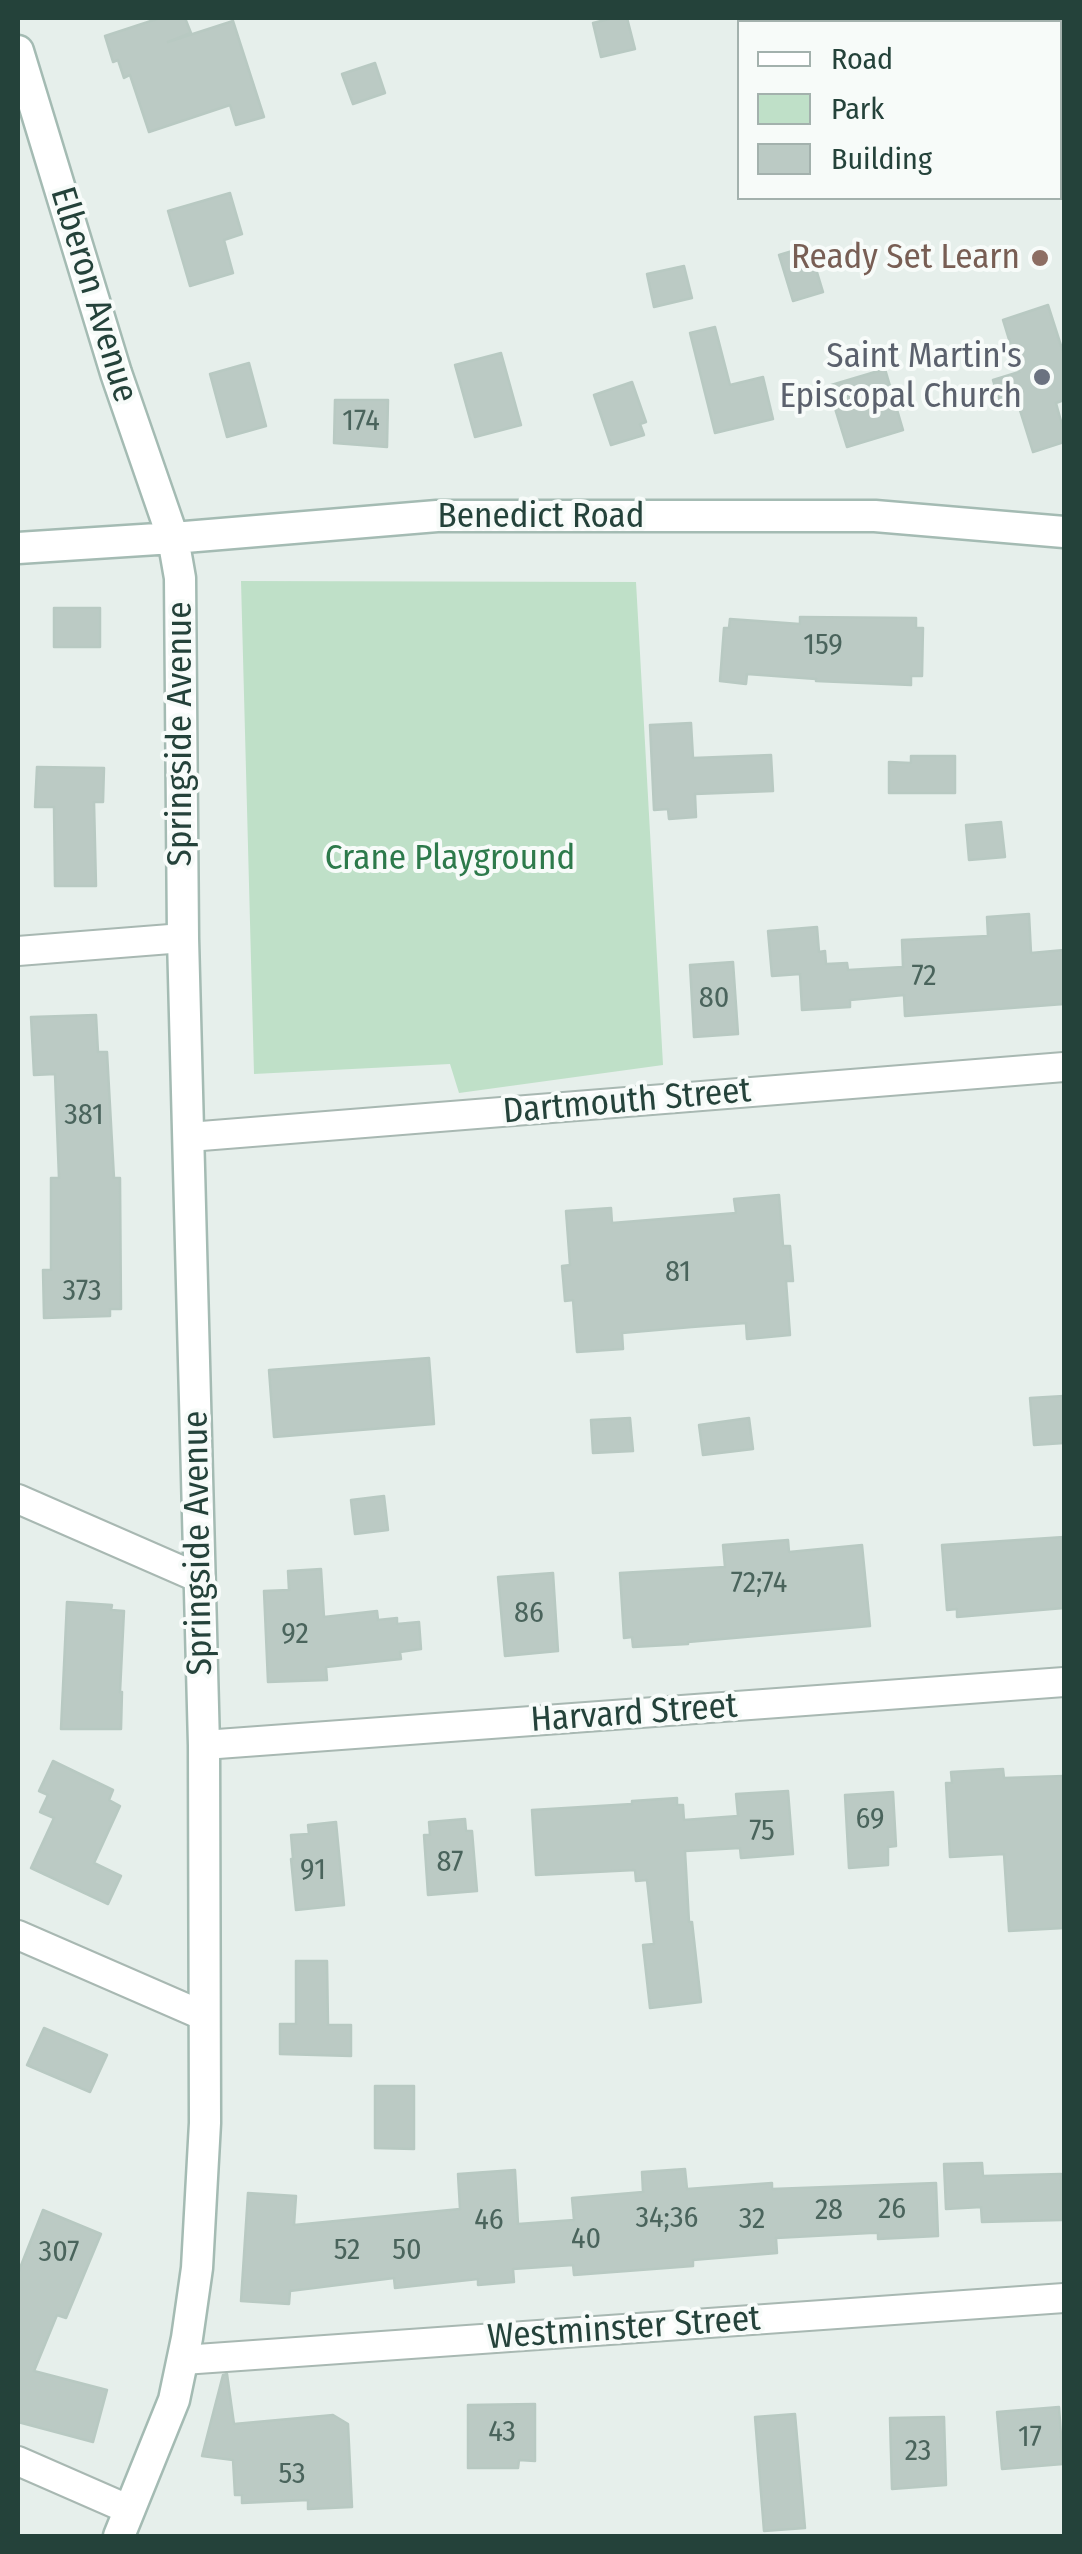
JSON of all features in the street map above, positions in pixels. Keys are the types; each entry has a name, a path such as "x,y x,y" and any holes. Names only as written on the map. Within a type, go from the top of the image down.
{"street":[{"name":"Elberon Avenue","path":"18,50 116,374 174,538"},
{"name":"Benedict Road","path":"18,548 437,516 875,516 1064,532"},
{"name":"Springside Avenue","path":"124,2523 174,2400 183,2360 197,2268 206,2122 201,1578 183,938 180,578 174,538"},
{"path":"18,951 183,938"},
{"name":"Dartmouth Street","path":"188,1136 1064,1067"},
{"path":"18,1499 201,1578"},
{"name":"Harvard Street","path":"204,1745 1064,1682"},
{"path":"18,1935 204,2016"},
{"name":"Westminster Street","path":"183,2360 1064,2298"},
{"path":"18,2461 124,2523"}],"green space":[{"name":"Crane Playground","path":"241,581 636,582 663,1065 459,1093 450,1064 254,1074"}],"building":[{"path":"160,18 185,18 191,33 168,42 233,21 264,117 236,125 230,105 149,132 130,75 124,78 118,60 113,62 105,36"},
{"path":"627,18 635,49 601,57 593,23"},
{"path":"375,63 385,93 353,104 342,74"},
{"path":"230,193 242,234 224,240 233,273 190,286 168,211"},
{"path":"809,246 823,292 793,301 779,255"},
{"path":"684,266 692,298 654,307 647,274"},
{"path":"1048,305 1064,355 1064,400 1056,403 1064,442 1033,452 1018,404 1002,408 993,380 1019,372 1003,320"},
{"path":"715,327 730,385 763,377 773,419 715,433 690,333"},
{"path":"501,353 521,425 475,437 455,365"},
{"path":"249,363 266,426 227,437 210,374"},
{"path":"885,369 903,430 847,447 828,386"},
{"path":"632,382 646,422 640,424 644,435 611,445 594,395"},
{"path":"335,400 388,400 387,447 334,443"},
{"path":"54,608 100,608 100,647 54,647"},
{"path":"800,617 916,618 916,628 923,628 922,676 911,676 911,685 747,674 746,684 720,681 724,628 729,628 730,619 800,624"},
{"path":"691,723 693,758 771,755 773,791 695,794 696,817 669,819 668,809 654,810 650,725"},
{"path":"911,756 955,756 955,793 889,793 889,762 911,763"},
{"path":"37,767 104,768 103,802 94,802 96,886 55,886 54,807 35,807"},
{"path":"1001,822 1005,857 969,860 966,825"},
{"path":"1029,914 1031,953 1064,950 1064,1004 905,1016 904,995 850,1000 850,1007 802,1010 800,974 772,976 768,931 817,927 819,952 825,951 826,964 847,963 848,970 903,967 902,940 988,936 987,917"},
{"path":"733,962 738,1034 694,1037 690,965"},
{"path":"96,1015 98,1052 107,1052 114,1178 120,1178 121,1309 110,1309 110,1316 44,1318 43,1270 51,1270 51,1178 59,1178 55,1074 34,1075 31,1017"},
{"path":"779,1195 783,1246 790,1246 793,1281 786,1281 790,1335 747,1339 746,1323 692,1327 622,1333 623,1349 577,1352 573,1300 565,1301 562,1266 570,1265 566,1211 611,1208 612,1223 736,1213 734,1199"},
{"path":"429,1358 434,1424 274,1437 269,1370"},
{"path":"1064,1396 1064,1443 1034,1445 1030,1398"},
{"path":"630,1418 633,1451 593,1453 591,1420"},
{"path":"749,1418 753,1449 703,1455 699,1425"},
{"path":"384,1496 388,1530 355,1534 351,1500"},
{"path":"1064,1537 1064,1608 957,1617 957,1609 947,1610 942,1545"},
{"path":"788,1540 789,1552 862,1545 870,1626 633,1647 632,1637 624,1638 620,1573 725,1567 723,1545"},
{"path":"321,1569 324,1617 377,1611 378,1620 397,1618 397,1624 419,1622 421,1649 400,1652 401,1659 326,1667 327,1680 268,1682 264,1591 289,1590 288,1571"},
{"path":"553,1573 558,1651 505,1656 498,1577"},
{"path":"67,1602 112,1605 111,1610 124,1611 121,1729 61,1729"},
{"path":"53,1761 113,1790 109,1800 120,1806 94,1863 121,1876 108,1904 31,1868 54,1818 40,1812 48,1795 39,1791"},
{"path":"1003,1769 1004,1778 1064,1776 1064,1928 1009,1931 1004,1854 950,1857 946,1783 952,1783 951,1772"},
{"path":"788,1791 793,1854 741,1858 740,1848 685,1851 689,1922 701,2002 650,2008 643,1945 654,1944 647,1880 636,1881 635,1870 536,1875 532,1810 677,1798 677,1805 683,1805 684,1820 738,1816 736,1794"},
{"path":"893,1792 896,1846 888,1847 888,1865 849,1868 845,1795"},
{"path":"465,1819 466,1831 472,1831 477,1891 428,1895 424,1835 430,1835 429,1822"},
{"path":"336,1822 344,1905 296,1910 291,1835 309,1834 308,1825"},
{"path":"296,1961 327,1961 328,2025 351,2025 351,2056 280,2054 280,2024 296,2024"},
{"path":"44,2028 107,2055 90,2092 27,2065"},
{"path":"375,2086 414,2086 414,2149 375,2148"},
{"path":"982,2163 983,2176 1061,2174 1062,2220 982,2222 981,2207 946,2209 944,2164"},
{"path":"685,2169 687,2189 772,2183 772,2189 936,2183 938,2236 878,2239 878,2233 870,2233 776,2238 777,2253 693,2260 693,2266 574,2275 573,2265 513,2269 514,2282 478,2285 478,2279 395,2288 394,2278 290,2291 289,2304 241,2301 248,2193 296,2196 294,2225 460,2209 458,2174 515,2170 518,2224 574,2220 572,2198 643,2192 642,2172"},
{"path":"43,2210 101,2234 66,2318 57,2315 34,2371 107,2390 93,2442 18,2422 18,2273"},
{"path":"227,2374 234,2424 333,2415 348,2424 352,2507 308,2509 308,2500 242,2503 242,2495 235,2495 233,2460 202,2456 223,2375"},
{"path":"535,2404 535,2461 519,2460 518,2468 468,2468 468,2405"},
{"path":"1059,2407 1063,2464 1002,2469 997,2412"},
{"path":"795,2414 805,2528 764,2531 755,2417"},
{"path":"944,2417 946,2485 892,2489 890,2418"}],"place":[{"name":"Ready Set Learn","path":"1040,258"},
{"name":"Saint Martin's Episcopal Church","path":"1042,377"}]}
